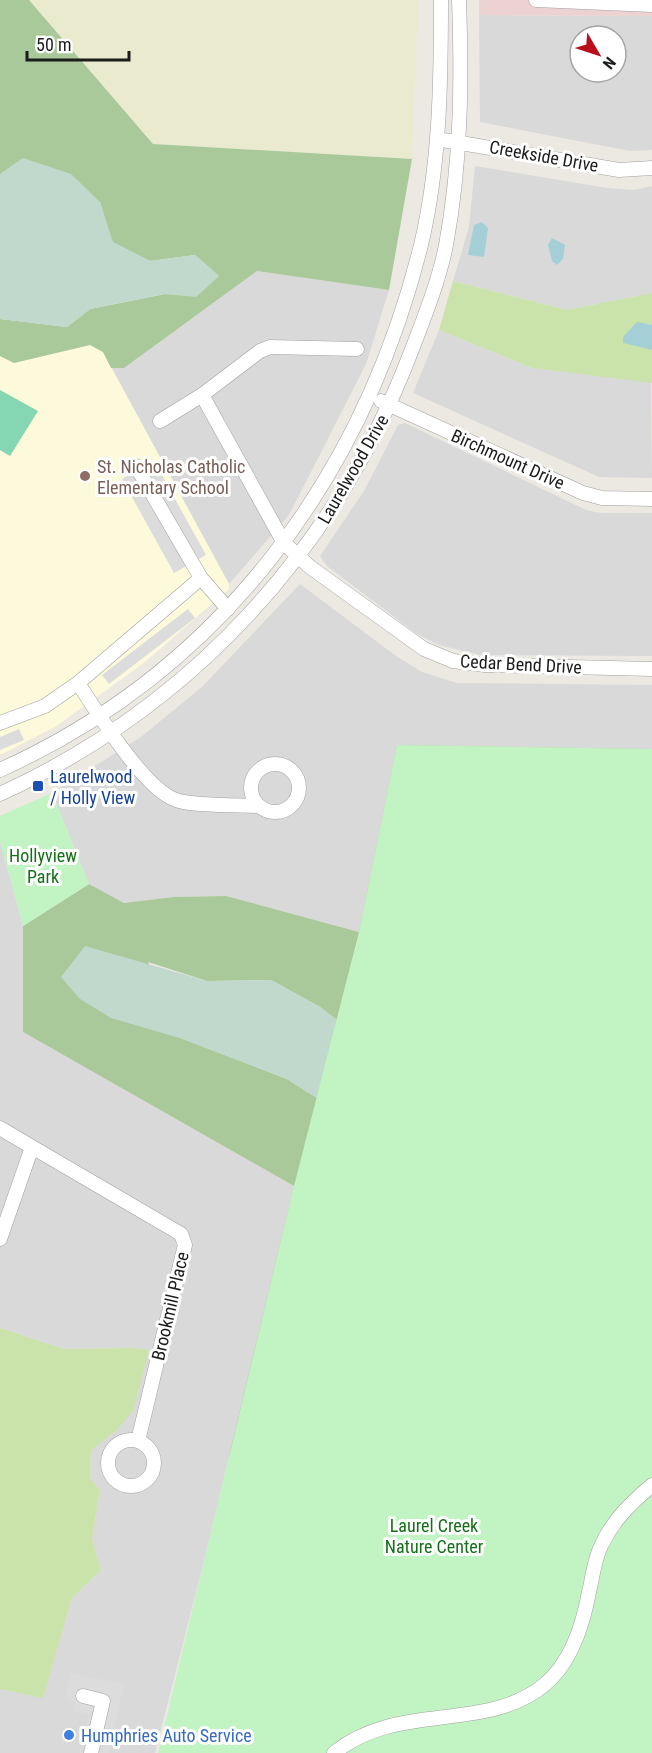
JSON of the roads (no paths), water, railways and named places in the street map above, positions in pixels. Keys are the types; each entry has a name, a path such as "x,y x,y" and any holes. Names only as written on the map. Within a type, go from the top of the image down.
{"street":[{"name":"Laurelwood Drive","path":"0,770 100,718 142,686 228,609 284,543 339,457 370,397 402,308 421,245 437,139 441,0"},
{"name":"Laurelwood Drive","path":"0,795 112,734 218,648 255,610 299,557 359,466 390,404 426,312 446,247 460,143 459,0"},
{"path":"536,0 652,5"},
{"name":"Creekside Drive","path":"437,139 619,170 652,168"},
{"path":"160,421 202,395 260,351 270,347 357,349"},
{"name":"Cedar Bend Drive","path":"202,395 284,543 299,557 407,639 438,656 453,661 486,665 652,669"},
{"name":"Birchmount Drive","path":"370,397 390,404 583,493 610,498 652,499"},
{"path":"136,466 201,578 228,609"},
{"path":"0,723 45,706 78,683 201,578"},
{"path":"78,683 120,747 163,793 177,801 259,806"},
{"name":"Brookmill Place","path":"0,1128 181,1234 185,1245 138,1441"},
{"path":"0,1239 32,1147"},
{"path":"333,1753 381,1726 513,1704 545,1684 563,1663 573,1644 586,1609 593,1568 601,1544 630,1503 652,1485"},
{"path":"83,1696 103,1701 91,1753"}],"water":[{"path":"482,222 488,228 484,257 468,255 474,225"},
{"path":"552,238 565,245 563,259 557,265 552,261 548,245"},
{"path":"637,322 652,325 652,350 623,343 623,337"}],"place":[{"name":"St. Nicholas Catholic Elementary School","path":"85,476"},
{"name":"Laurelwood / Holly View","path":"38,786"},
{"name":"Humphries Auto Service","path":"69,1735"}],"park label":[{"name":"Hollyview Park","path":"43,865"},
{"name":"Laurel Creek Nature Center","path":"434,1535"}]}
